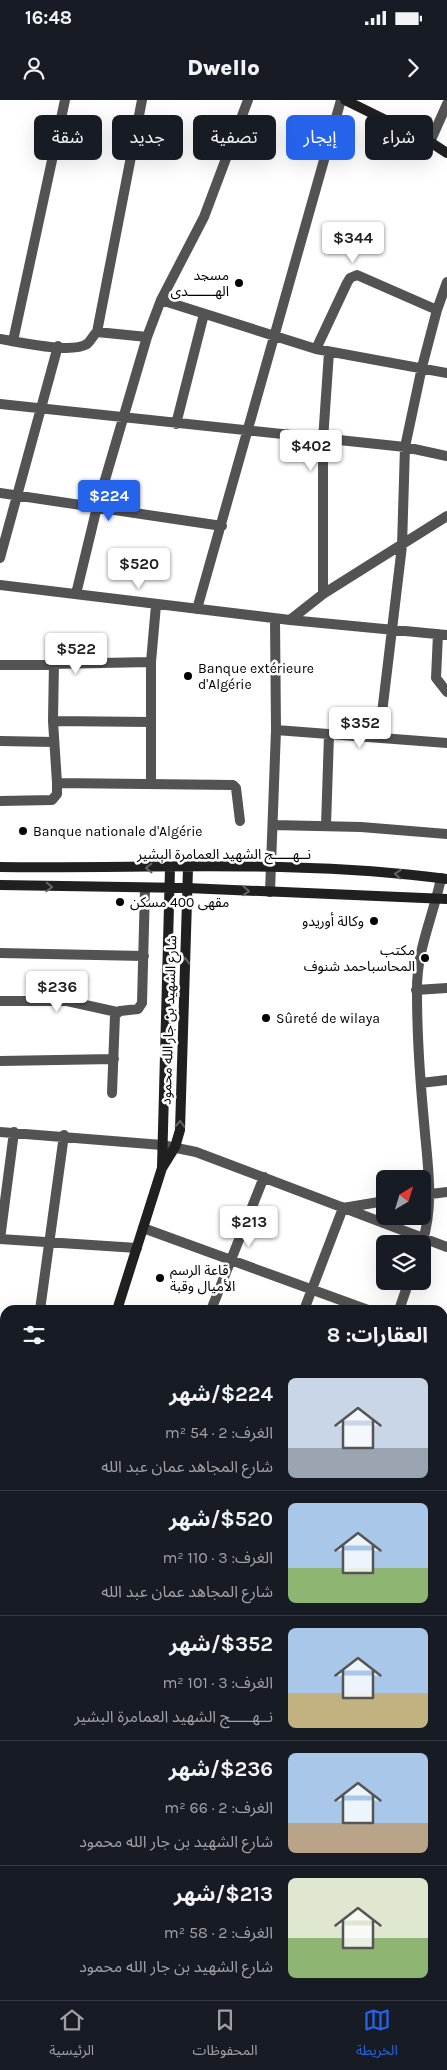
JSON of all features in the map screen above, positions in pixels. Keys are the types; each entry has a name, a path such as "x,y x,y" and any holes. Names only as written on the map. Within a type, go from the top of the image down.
{"street":[{"path":"13,341 65,100"},
{"path":"0,338 13,341 81,347 88,343 97,332 142,100"},
{"path":"76,594 97,508 148,337 161,300 204,217 248,100"},
{"path":"197,609 249,432 341,100"},
{"path":"346,100 376,115"},
{"path":"433,135 447,104"},
{"path":"433,144 447,153"},
{"path":"316,349 347,283 350,278 357,275 437,310"},
{"path":"379,738 402,546 405,447 422,367 437,310 445,293 447,282"},
{"path":"161,300 316,349 447,373"},
{"path":"176,424 204,314"},
{"path":"97,332 148,337"},
{"path":"0,558 58,346"},
{"path":"323,594 324,440 329,352"},
{"path":"0,404 324,440 405,447 447,456"},
{"path":"0,493 222,526"},
{"path":"290,620 323,594 447,516"},
{"path":"0,585 275,619 443,634 436,678 447,692"},
{"path":"151,783 151,662 156,605"},
{"path":"270,892 276,730 275,619"},
{"path":"0,665 54,662 151,662"},
{"path":"0,801 52,800 57,794 53,721 54,662"},
{"path":"53,721 151,722"},
{"path":"276,730 447,743"},
{"path":"326,826 330,735"},
{"path":"0,741 54,742"},
{"path":"57,783 151,783 235,786 240,821"},
{"path":"273,824 447,834"},
{"name":"نــهـــــج الشهيد العمامرة البشير","path":"0,867 188,868 270,866 349,869 444,878"},
{"name":"شارع الشهيد بن جار الله محمود","path":"162,1168 170,868"},
{"name":"شارع الشهيد بن جار الله محمود","path":"119,1305 162,1168 175,1147 180,1130 188,868"},
{"path":"425,1170 416,990 424,934 442,899 444,878"},
{"path":"0,885 187,888 442,899"},
{"path":"0,1001 67,1001 117,1012 123,1010 134,1011 141,1007 145,888"},
{"path":"0,953 144,956"},
{"path":"416,990 447,988"},
{"path":"112,1093 115,1019 117,1012"},
{"path":"0,1060 114,1059"},
{"path":"421,1083 447,1080"},
{"path":"0,1132 64,1135 162,1145 203,1154 408,1235"},
{"path":"14,1132 0,1239 137,1248"},
{"path":"41,1305 64,1135"},
{"path":"213,1305 264,1177"},
{"path":"431,1194 447,1192"},
{"path":"343,1208 376,1203"},
{"path":"306,1305 343,1208"},
{"path":"143,1228 354,1305"},
{"path":"431,1243 447,1247"},
{"path":"401,1305 406,1290"}],"place":[{"name":"مسجد الهـــــــدى","path":"239,283"},
{"name":"Banque extérieure d'Algérie","path":"188,676"},
{"name":"Banque nationale d'Algérie","path":"23,831"},
{"name":"مقهى 400 مسكن","path":"120,902"},
{"name":"وكالة أوريدو","path":"374,921"},
{"name":"مكتب المحاسباحمد شنوف","path":"425,958"},
{"name":"Sûreté de wilaya","path":"266,1018"},
{"name":"قاعة الرسم الأميال وقبة","path":"160,1278"}]}
